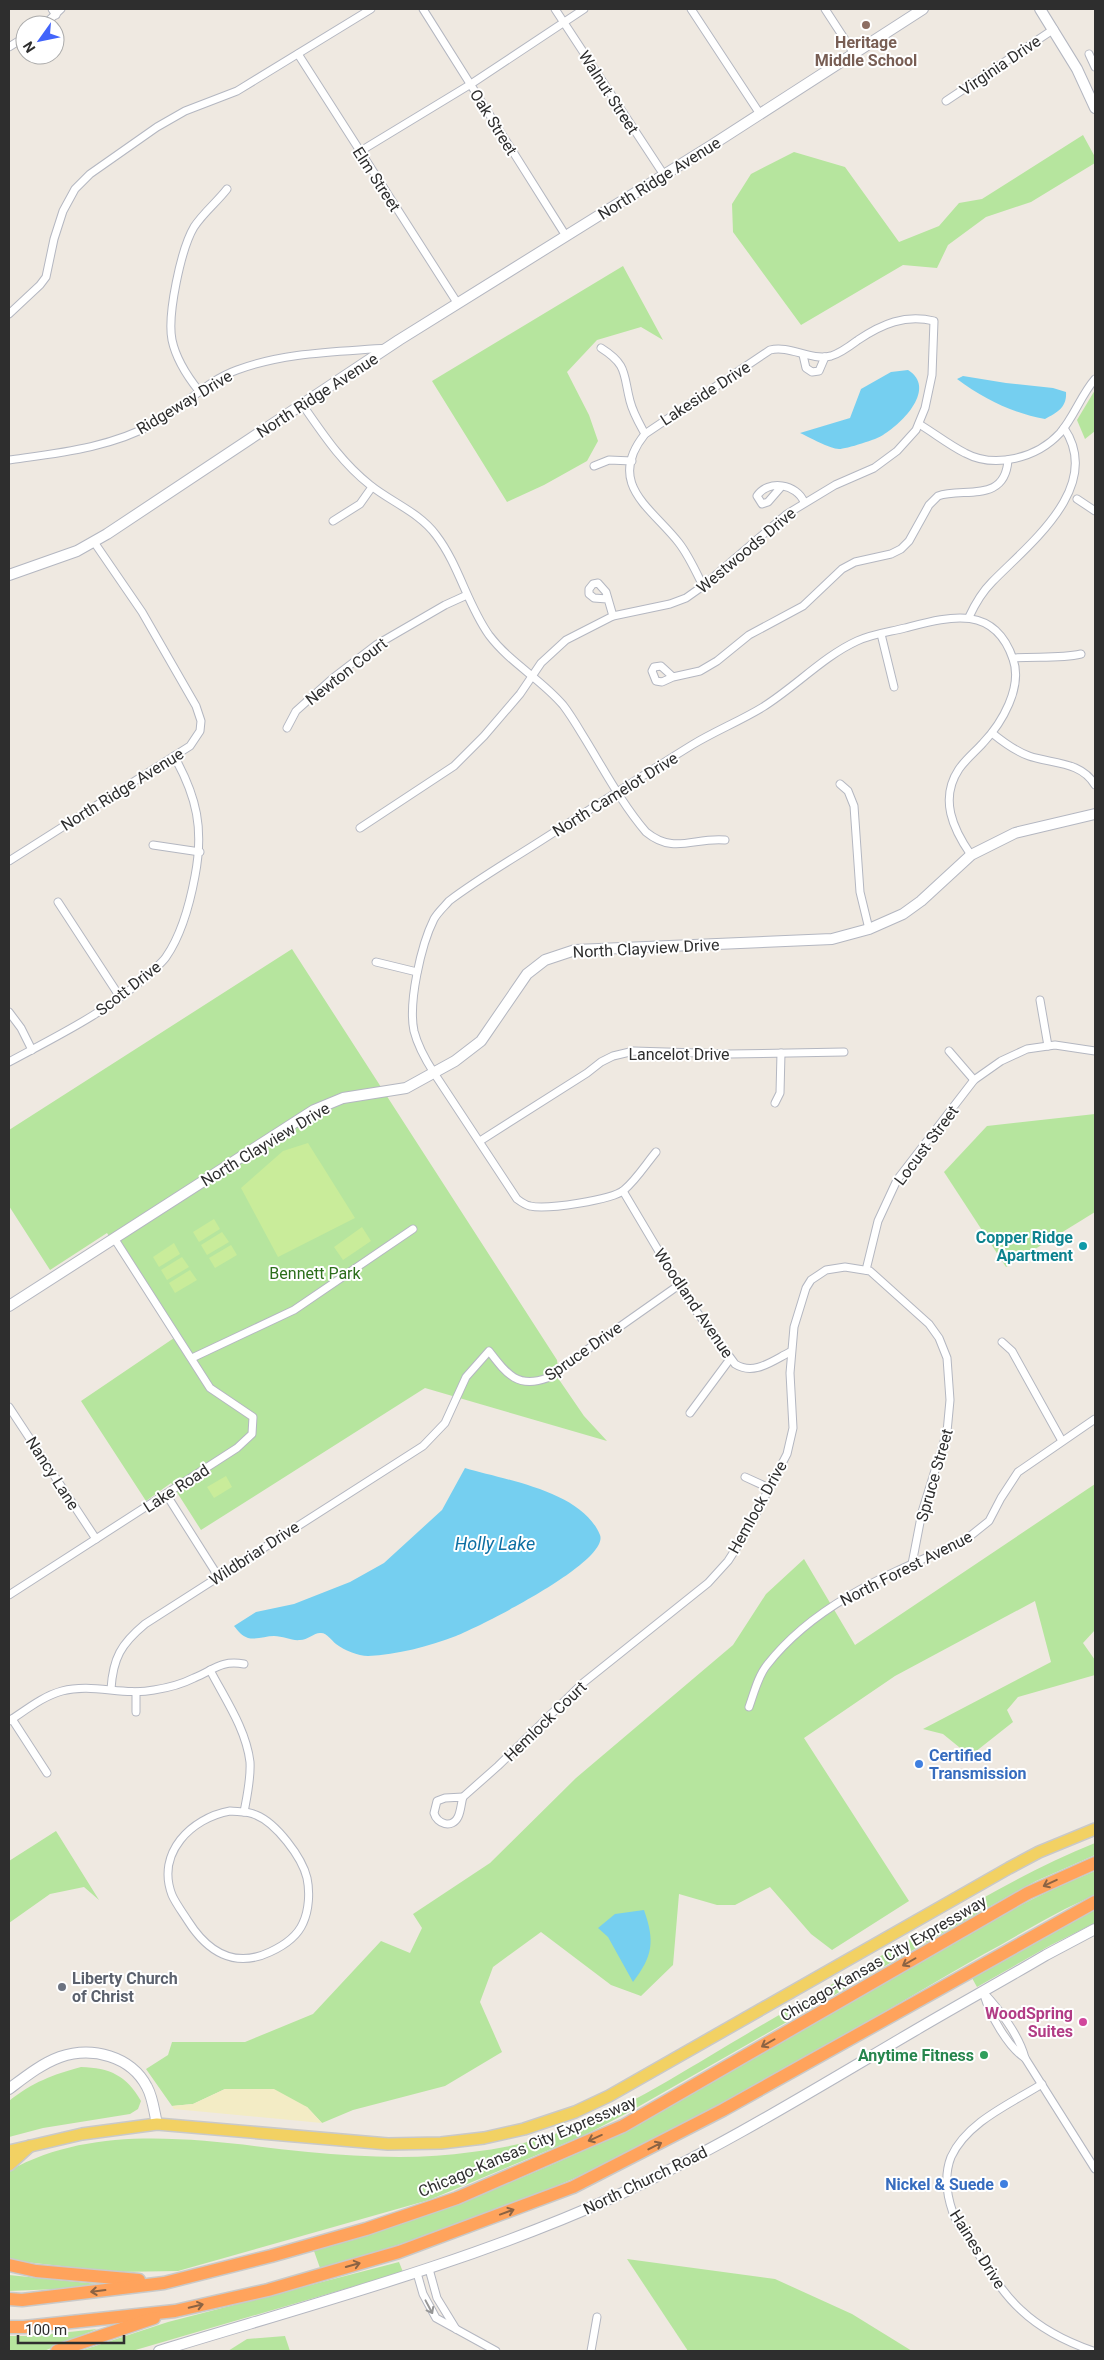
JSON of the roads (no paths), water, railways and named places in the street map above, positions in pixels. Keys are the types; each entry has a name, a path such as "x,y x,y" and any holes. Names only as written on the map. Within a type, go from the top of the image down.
{"highway":[{"name":"Chicago-Kansas City Expressway","path":"9,2299 164,2283 366,2229 457,2198 623,2126 1028,1893 1095,1863"},
{"path":"9,2327 24,2327 175,2310 268,2290 399,2252 573,2187 724,2110 1095,1902"},
{"path":"9,2265 36,2271 164,2283"},
{"path":"57,2351 175,2310"}],"main road":[{"path":"9,2151 82,2134 157,2124 388,2144 441,2143 484,2138 524,2130 575,2112 609,2096 1009,1868 1039,1852 1095,1829"},
{"path":"9,2165 31,2145"}],"street":[{"path":"54,12 61,9"},
{"path":"9,314 46,277 58,225 69,197 80,183 157,127 186,111 231,95 371,9"},
{"name":"Oak Street","path":"423,9 566,236"},
{"name":"Walnut Street","path":"555,9 664,175"},
{"path":"359,152 471,84 584,9"},
{"path":"691,9 760,114"},
{"path":"825,9 854,52"},
{"name":"North Ridge Avenue","path":"9,861 174,756 196,740 200,731 200,715 164,649 94,542 390,347 923,9"},
{"path":"1040,9 1077,69 1095,108"},
{"name":"Virginia Drive","path":"946,101 1054,29"},
{"name":"Elm Street","path":"298,54 458,304"},
{"path":"1089,54 1095,67"},
{"path":"199,391 184,369 173,344 170,328 181,263 190,236 202,218 227,189"},
{"name":"Lakeside Drive","path":"703,586 681,544 639,500 632,483 634,450 645,434 766,352 780,349 803,355 825,357 844,350 872,331 893,321 920,317 934,321"},
{"name":"Westwoods Drive","path":"360,828 454,766 484,736 520,694 533,674 554,649 566,640 613,616 676,602 703,586 769,527 804,502 886,460 907,441 919,424 930,382 934,321"},
{"name":"Ridgeway Drive","path":"9,460 77,450 138,432 168,414 199,391 235,370 272,358 390,347"},
{"path":"601,348 610,354 623,368 627,377 630,401 645,434"},
{"path":"803,355 806,368 812,372 819,371 825,357"},
{"path":"919,424 966,453 993,460 1008,460 1036,452 1048,444 1064,428 1095,379"},
{"path":"302,404 332,448 350,469 372,487 410,511 435,534 457,569 467,595 489,634 506,655 533,674 564,706 643,828 662,843 677,846 707,840 725,840"},
{"path":"1064,428 1075,439 1083,454"},
{"path":"594,466 610,460 632,461"},
{"path":"672,677 700,671 717,661 749,635 803,606 842,569 855,562 891,554 901,549 915,532 933,500 944,494 986,491 1003,476 1008,468 1008,460"},
{"path":"334,521 360,504 372,487"},
{"path":"781,487 796,491 804,502"},
{"path":"971,855 957,835 952,822 949,811 950,790 957,771 992,733 1004,713 1014,688 1013,658 995,631 983,622 969,617 977,601 992,582 1042,539 1075,502 1095,511"},
{"path":"9,575 53,561 94,542"},
{"name":"Newton Court","path":"286,728 296,711 333,678 376,645 445,605 467,595"},
{"path":"607,599 613,616"},
{"name":"North Camelot Drive","path":"623,1191 589,1201 530,1206 514,1196 422,1053 414,1029 412,1009 417,972 434,920 449,901 693,744 762,707 840,650 860,640 946,617 969,617"},
{"path":"881,634 894,687"},
{"path":"1013,658 1035,656 1063,658 1081,654"},
{"path":"992,733 1010,746 1030,756 1073,766 1084,772 1095,785"},
{"name":"Scott Drive","path":"9,1062 79,1024 140,982 165,958 181,929 193,887 200,852 199,816 187,779 174,756"},
{"path":"840,784 848,791 854,806 860,892 869,929"},
{"name":"North Clayview Drive","path":"9,1306 314,1110 343,1098 406,1088 455,1062 481,1041 527,974 545,960 575,950 832,939 869,929 903,914 921,901 971,855 1015,833 1095,814"},
{"path":"153,845 200,852"},
{"path":"58,902 120,997"},
{"path":"376,962 417,972"},
{"path":"1040,1000 1048,1046"},
{"path":"9,1012 21,1028 32,1050"},
{"name":"Locust Street","path":"866,1270 878,1221 897,1180 974,1080 1011,1055 1027,1049 1048,1046 1073,1046 1095,1050"},
{"name":"Lancelot Drive","path":"480,1141 587,1073 601,1062 614,1056 634,1051 729,1054 844,1052"},
{"path":"950,1051 974,1080"},
{"path":"775,1104 780,1093 781,1052"},
{"path":"623,1191 656,1152"},
{"name":"Woodland Avenue","path":"623,1191 679,1285 730,1359 743,1369 756,1369 790,1352"},
{"path":"114,1238 192,1358 294,1310 413,1229"},
{"path":"790,1352 802,1297 811,1280 826,1270 836,1267 866,1270"},
{"name":"Spruce Street","path":"866,1270 885,1282 928,1324 939,1338 947,1358 950,1400 947,1432 922,1512 912,1564"},
{"name":"Spruce Drive","path":"489,1351 504,1370 517,1379 535,1382 548,1378 679,1285"},
{"path":"1002,1342 1012,1351 1062,1440"},
{"name":"Wildbriar Drive","path":"111,1689 112,1669 117,1656 132,1636 152,1618 423,1446 445,1423 466,1377 489,1351"},
{"name":"Hemlock Drive","path":"628,1647 719,1572 746,1533 787,1454 794,1428 790,1352"},
{"name":"Lake Road","path":"9,1595 242,1444 252,1434 254,1429 253,1417 210,1388 192,1358"},
{"path":"690,1413 730,1359"},
{"name":"Nancy Lane","path":"9,1406 96,1539"},
{"name":"North Forest Avenue","path":"748,1707 766,1666 802,1630 840,1601 868,1584 964,1541 975,1534 989,1521 1000,1498 1018,1472 1095,1419"},
{"path":"745,1477 769,1488"},
{"path":"166,1494 218,1576"},
{"name":"Hemlock Court","path":"463,1797 445,1798 438,1801 434,1808 437,1820 445,1824 454,1822 459,1815 463,1797 498,1766 583,1683 628,1647"},
{"path":"47,1773 10,1720 43,1699 60,1692 83,1688 136,1692 154,1690 194,1679 230,1662 244,1664"},
{"path":"210,1670 243,1733 250,1762 249,1784 244,1812"},
{"path":"136,1692 136,1712"},
{"path":"230,1812 244,1812 255,1814 282,1835 307,1877 309,1896 306,1916 295,1936 279,1948 260,1957 249,1959 219,1953 202,1941 178,1905 170,1886 169,1866 172,1854 182,1837 206,1818 230,1812"},
{"name":"North Church Road","path":"159,2351 429,2269 524,2234 612,2197 680,2165 784,2108 1046,1955 1095,1929"},
{"path":"983,1992 994,2003 1022,2049 1025,2058 1095,2169"},
{"path":"9,2089 41,2065 61,2057 90,2052 104,2055 125,2064 139,2075 152,2099 157,2124"},
{"name":"Haines Drive","path":"1042,2084 970,2131 951,2158 947,2174 948,2193 954,2216 1006,2296 1022,2312 1048,2330 1071,2343 1093,2351"},
{"path":"429,2269 437,2298 456,2329"},
{"path":"417,2273 423,2294 436,2318 496,2351"},
{"path":"591,2351 597,2317"}],"water":[{"path":"908,370 916,377 919,386 918,395 914,405 907,414 891,430 883,435 839,449 825,445 800,433 850,418 861,389 891,372"},
{"path":"963,376 1053,388 1066,392 1065,402 1058,411 1045,419 1021,413 978,393 957,379"},
{"name":"Holly Lake","path":"465,1468 541,1490 577,1508 591,1520 600,1535 598,1547 585,1561 565,1576 490,1620 456,1636 401,1652 368,1656 360,1655 336,1644 323,1633 300,1640 274,1636 251,1638 242,1635 234,1626 256,1612 294,1604 350,1582 384,1563 442,1510"},
{"path":"644,1910 650,1931 650,1948 645,1964 633,1982 608,1937 598,1928 615,1914"}],"place":[{"name":"Heritage Middle School","path":"866,25"},
{"name":"Copper Ridge Apartment","path":"1083,1246"},
{"name":"Certified Transmission","path":"919,1764"},
{"name":"Liberty Church of Christ","path":"62,1987"},
{"name":"WoodSpring Suites","path":"1083,2022"},
{"name":"Anytime Fitness","path":"984,2055"},
{"name":"Nickel & Suede","path":"1004,2184"}],"park label":[{"name":"Bennett Park","path":"315,1273"}]}
